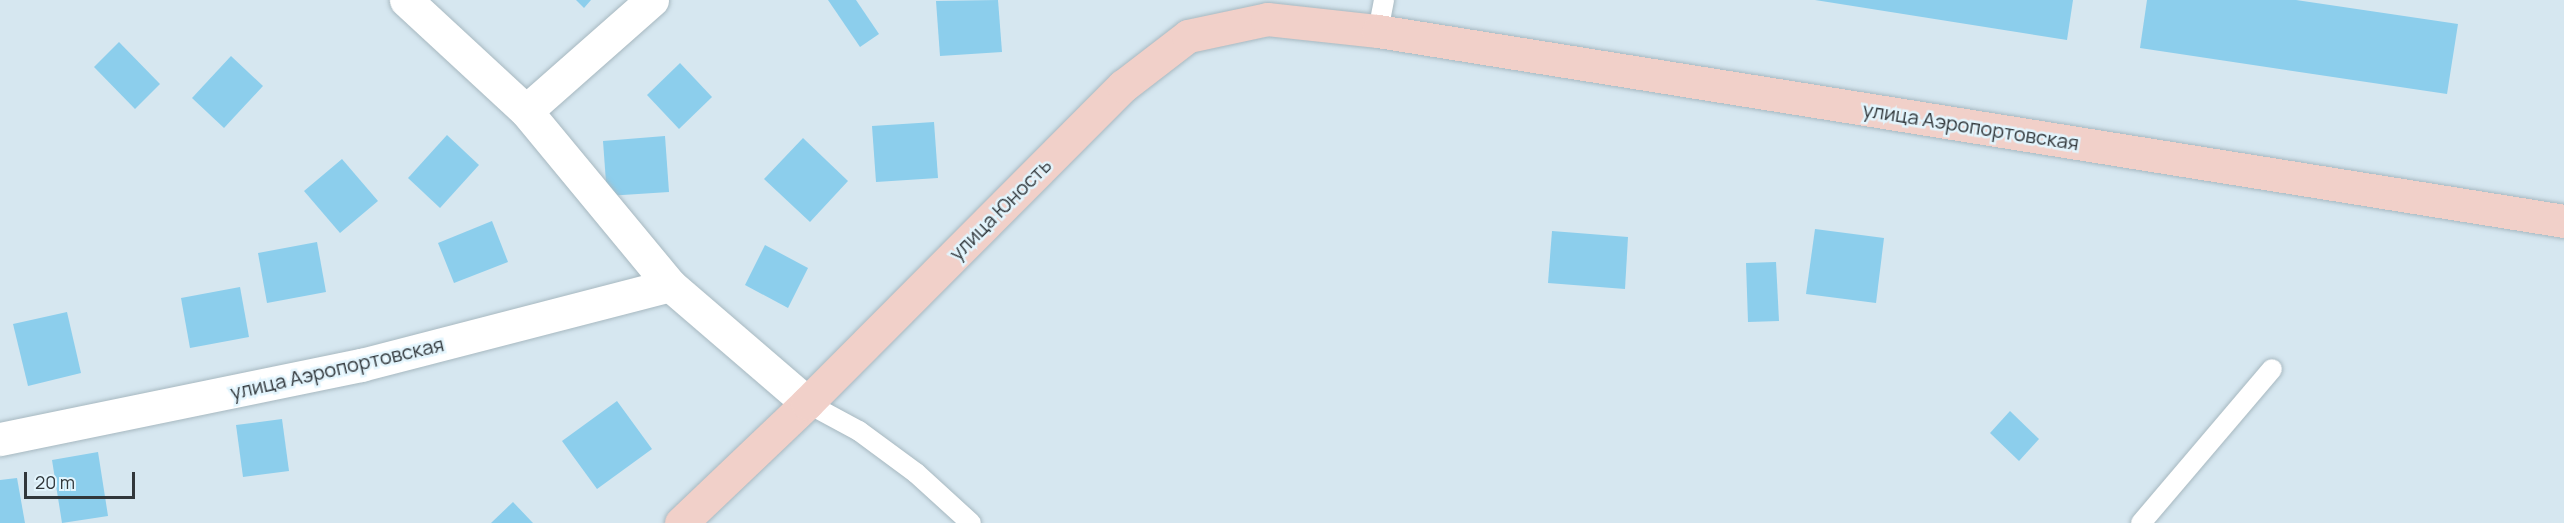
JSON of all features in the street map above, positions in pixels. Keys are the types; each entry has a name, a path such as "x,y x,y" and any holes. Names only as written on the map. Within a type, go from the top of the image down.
{"street":[{"path":"406,0 526,111 670,285 807,403"},
{"path":"526,111 652,0"},
{"name":"улица Аэропортовская","path":"1381,15 2564,221"},
{"name":"улица Юность","path":"681,523 807,403 1123,86 1188,36 1266,19 1381,15"},
{"name":"улица Аэропортовская","path":"0,439 361,365 670,285"}],"lane":[{"path":"2141,523 2272,369"},
{"path":"807,403 860,431 916,473 971,523"}],"building":[{"path":"576,0 591,0 584,8"},
{"path":"828,0 856,0 879,34 860,47"},
{"path":"998,0 1002,52 940,56 936,1"},
{"path":"1815,0 2073,0 2067,40"},
{"path":"2147,0 2296,0 2458,24 2447,94 2140,48"},
{"path":"119,42 160,84 135,109 94,67"},
{"path":"231,56 263,86 224,128 192,98"},
{"path":"680,63 712,97 679,129 647,95"},
{"path":"934,122 938,178 876,182 872,126"},
{"path":"447,135 479,165 440,208 408,178"},
{"path":"665,136 669,192 607,196 603,141"},
{"path":"803,138 848,181 810,222 764,179"},
{"path":"342,159 378,201 340,233 304,191"},
{"path":"492,221 508,262 454,283 438,243"},
{"path":"1815,229 1884,238 1876,303 1806,294"},
{"path":"1552,231 1628,237 1625,289 1548,283"},
{"path":"317,242 326,292 267,303 258,253"},
{"path":"765,245 808,268 788,308 745,285"},
{"path":"1776,262 1779,321 1748,322 1746,263"},
{"path":"240,287 249,337 190,348 181,298"},
{"path":"67,312 81,373 28,386 13,324"},
{"path":"617,401 652,449 597,489 562,441"},
{"path":"2010,411 2039,439 2019,461 1990,433"},
{"path":"282,419 289,471 243,477 236,425"},
{"path":"98,452 108,516 62,523 52,460"},
{"path":"17,478 25,523 0,523 0,480"},
{"path":"513,502 533,523 491,523"}]}
